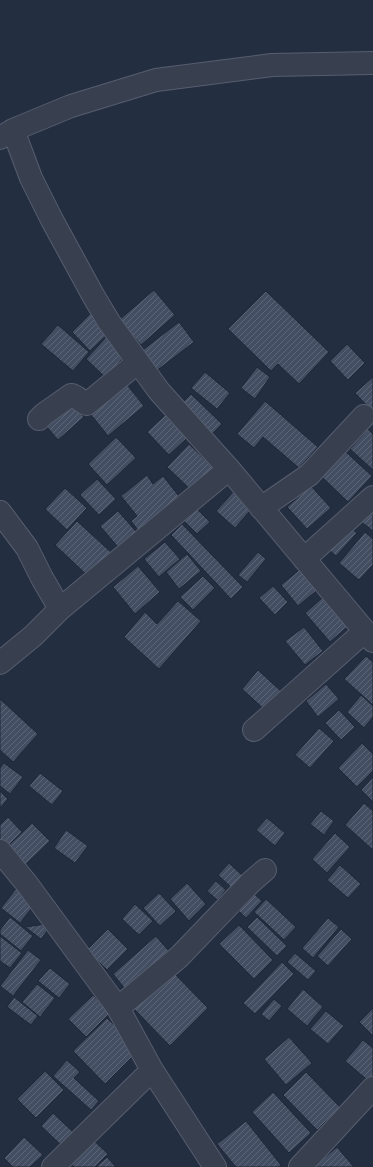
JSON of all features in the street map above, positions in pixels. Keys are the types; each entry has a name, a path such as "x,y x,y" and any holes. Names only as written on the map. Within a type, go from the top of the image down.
{"street":[{"path":"254,730 369,636 228,469 159,391 109,322 52,220 7,134 71,106 156,80 272,65 373,63"},
{"path":"39,419 71,395 74,395 84,404 87,404 138,362"},
{"path":"260,508 309,475 364,416"},
{"path":"0,662 33,636 60,609 228,469"},
{"path":"304,558 373,497"},
{"path":"0,512 27,548 60,609"},
{"path":"0,851 27,884 118,1008 152,1070 215,1167"},
{"path":"118,1008 179,957 250,883 265,870"},
{"path":"53,1167 152,1070"},
{"path":"300,1167 373,1088"}],"building":[{"path":"154,290 175,315 141,345 119,320"},
{"path":"266,291 329,352 299,384 278,364 271,371 228,329"},
{"path":"93,311 112,330 90,351 72,332"},
{"path":"179,322 194,342 155,372 140,352"},
{"path":"58,325 89,352 73,371 41,344"},
{"path":"110,333 129,351 105,377 86,359"},
{"path":"347,344 365,363 348,380 330,361"},
{"path":"257,367 270,377 255,399 241,388"},
{"path":"205,372 230,393 217,409 191,388"},
{"path":"373,377 373,412 355,393"},
{"path":"124,381 144,406 108,436 88,411"},
{"path":"191,394 222,424 211,435 180,405"},
{"path":"265,401 318,447 299,468 263,437 254,448 237,434"},
{"path":"72,403 84,417 58,440 46,426"},
{"path":"165,415 187,438 169,455 147,432"},
{"path":"368,429 373,434 373,470 350,449"},
{"path":"116,437 136,458 107,485 88,464"},
{"path":"189,444 218,472 196,495 167,467"},
{"path":"346,452 372,476 348,502 322,477"},
{"path":"147,475 153,484 163,476 182,500 141,534 131,521 137,516 121,496"},
{"path":"97,479 116,499 99,515 80,495"},
{"path":"311,486 331,508 307,529 287,507"},
{"path":"65,488 87,508 67,530 45,509"},
{"path":"236,489 255,505 235,528 216,511"},
{"path":"373,502 373,531 359,520"},
{"path":"197,509 210,522 197,534 184,521"},
{"path":"118,511 141,537 123,553 100,526"},
{"path":"77,521 114,555 91,579 55,545"},
{"path":"182,524 243,587 231,599 171,535"},
{"path":"347,525 357,533 336,556 327,548"},
{"path":"365,532 373,539 373,565 359,580 339,563"},
{"path":"165,542 180,559 159,577 144,559"},
{"path":"258,552 266,559 247,582 238,575"},
{"path":"187,554 201,571 179,589 166,572"},
{"path":"138,566 160,592 135,614 113,587"},
{"path":"304,566 321,587 298,606 281,585"},
{"path":"203,576 215,588 193,610 180,597"},
{"path":"273,586 288,602 275,615 259,598"},
{"path":"322,598 347,627 330,642 305,613"},
{"path":"178,601 201,621 159,669 124,637 145,612 157,624"},
{"path":"304,627 323,651 305,665 285,641"},
{"path":"366,656 373,662 373,705 344,679"},
{"path":"258,670 283,693 266,711 242,689"},
{"path":"326,684 339,699 318,717 306,701"},
{"path":"361,695 373,706 373,717 364,728 347,712"},
{"path":"0,699 38,734 13,762 0,750"},
{"path":"339,710 355,727 341,740 325,723"},
{"path":"319,728 334,741 310,768 295,755"},
{"path":"362,743 373,754 373,771 357,787 338,768"},
{"path":"4,763 23,777 10,794 0,786 0,768"},
{"path":"40,773 63,791 52,805 29,786"},
{"path":"373,777 373,802 361,790"},
{"path":"0,791 8,799 0,808"},
{"path":"364,803 373,811 373,850 345,825"},
{"path":"321,811 334,821 324,835 310,824"},
{"path":"8,817 22,832 5,849 0,843 0,825"},
{"path":"267,818 285,833 275,846 256,830"},
{"path":"32,823 50,841 22,868 4,850"},
{"path":"66,830 88,846 75,863 54,848"},
{"path":"335,833 350,847 327,873 312,859"},
{"path":"229,863 246,879 235,891 218,875"},
{"path":"340,865 361,884 348,898 327,880"},
{"path":"216,881 226,890 217,900 207,891"},
{"path":"187,883 206,904 189,921 170,899"},
{"path":"19,885 38,900 20,923 1,908"},
{"path":"251,891 262,901 246,918 236,908"},
{"path":"159,893 176,911 160,926 143,908"},
{"path":"266,899 296,927 284,940 254,912"},
{"path":"135,904 153,921 139,935 122,919"},
{"path":"10,917 33,936 21,951 0,934 0,930"},
{"path":"257,917 287,946 277,956 247,927"},
{"path":"328,918 339,927 313,958 302,948"},
{"path":"53,923 41,939 25,927"},
{"path":"239,925 273,960 254,979 219,944"},
{"path":"108,929 128,949 107,970 87,950"},
{"path":"341,929 352,939 328,966 317,956"},
{"path":"0,936 22,953 10,968 0,961"},
{"path":"156,936 174,957 130,995 113,974"},
{"path":"28,950 41,960 13,996 0,986"},
{"path":"295,953 316,971 308,980 287,962"},
{"path":"282,962 294,974 255,1014 243,1003"},
{"path":"50,968 70,984 59,998 38,981"},
{"path":"171,970 208,1008 170,1046 133,1008"},
{"path":"37,984 55,998 40,1017 22,1002"},
{"path":"303,989 323,1007 307,1026 287,1009"},
{"path":"93,995 110,1013 86,1037 68,1019"},
{"path":"14,997 38,1016 31,1025 7,1007"},
{"path":"274,999 282,1006 269,1021 261,1014"},
{"path":"373,1008 373,1036 359,1022"},
{"path":"326,1011 344,1026 328,1044 310,1029"},
{"path":"107,1018 139,1050 105,1084 73,1051"},
{"path":"289,1037 312,1063 286,1085 264,1059"},
{"path":"363,1040 373,1048 372,1084 345,1061"},
{"path":"67,1060 80,1072 74,1078 99,1101 91,1110 53,1076"},
{"path":"45,1071 64,1090 36,1118 17,1099"},
{"path":"306,1072 340,1107 317,1130 283,1095"},
{"path":"273,1092 311,1133 289,1153 252,1112"},
{"path":"53,1113 73,1132 61,1145 41,1126"},
{"path":"246,1121 281,1165 279,1167 236,1167 217,1144"},
{"path":"88,1135 108,1154 95,1167 74,1167 65,1159"},
{"path":"24,1137 43,1155 30,1167 13,1167 4,1158"},
{"path":"337,1147 354,1167 313,1167"},
{"path":"107,1157 116,1167 96,1167"}]}
